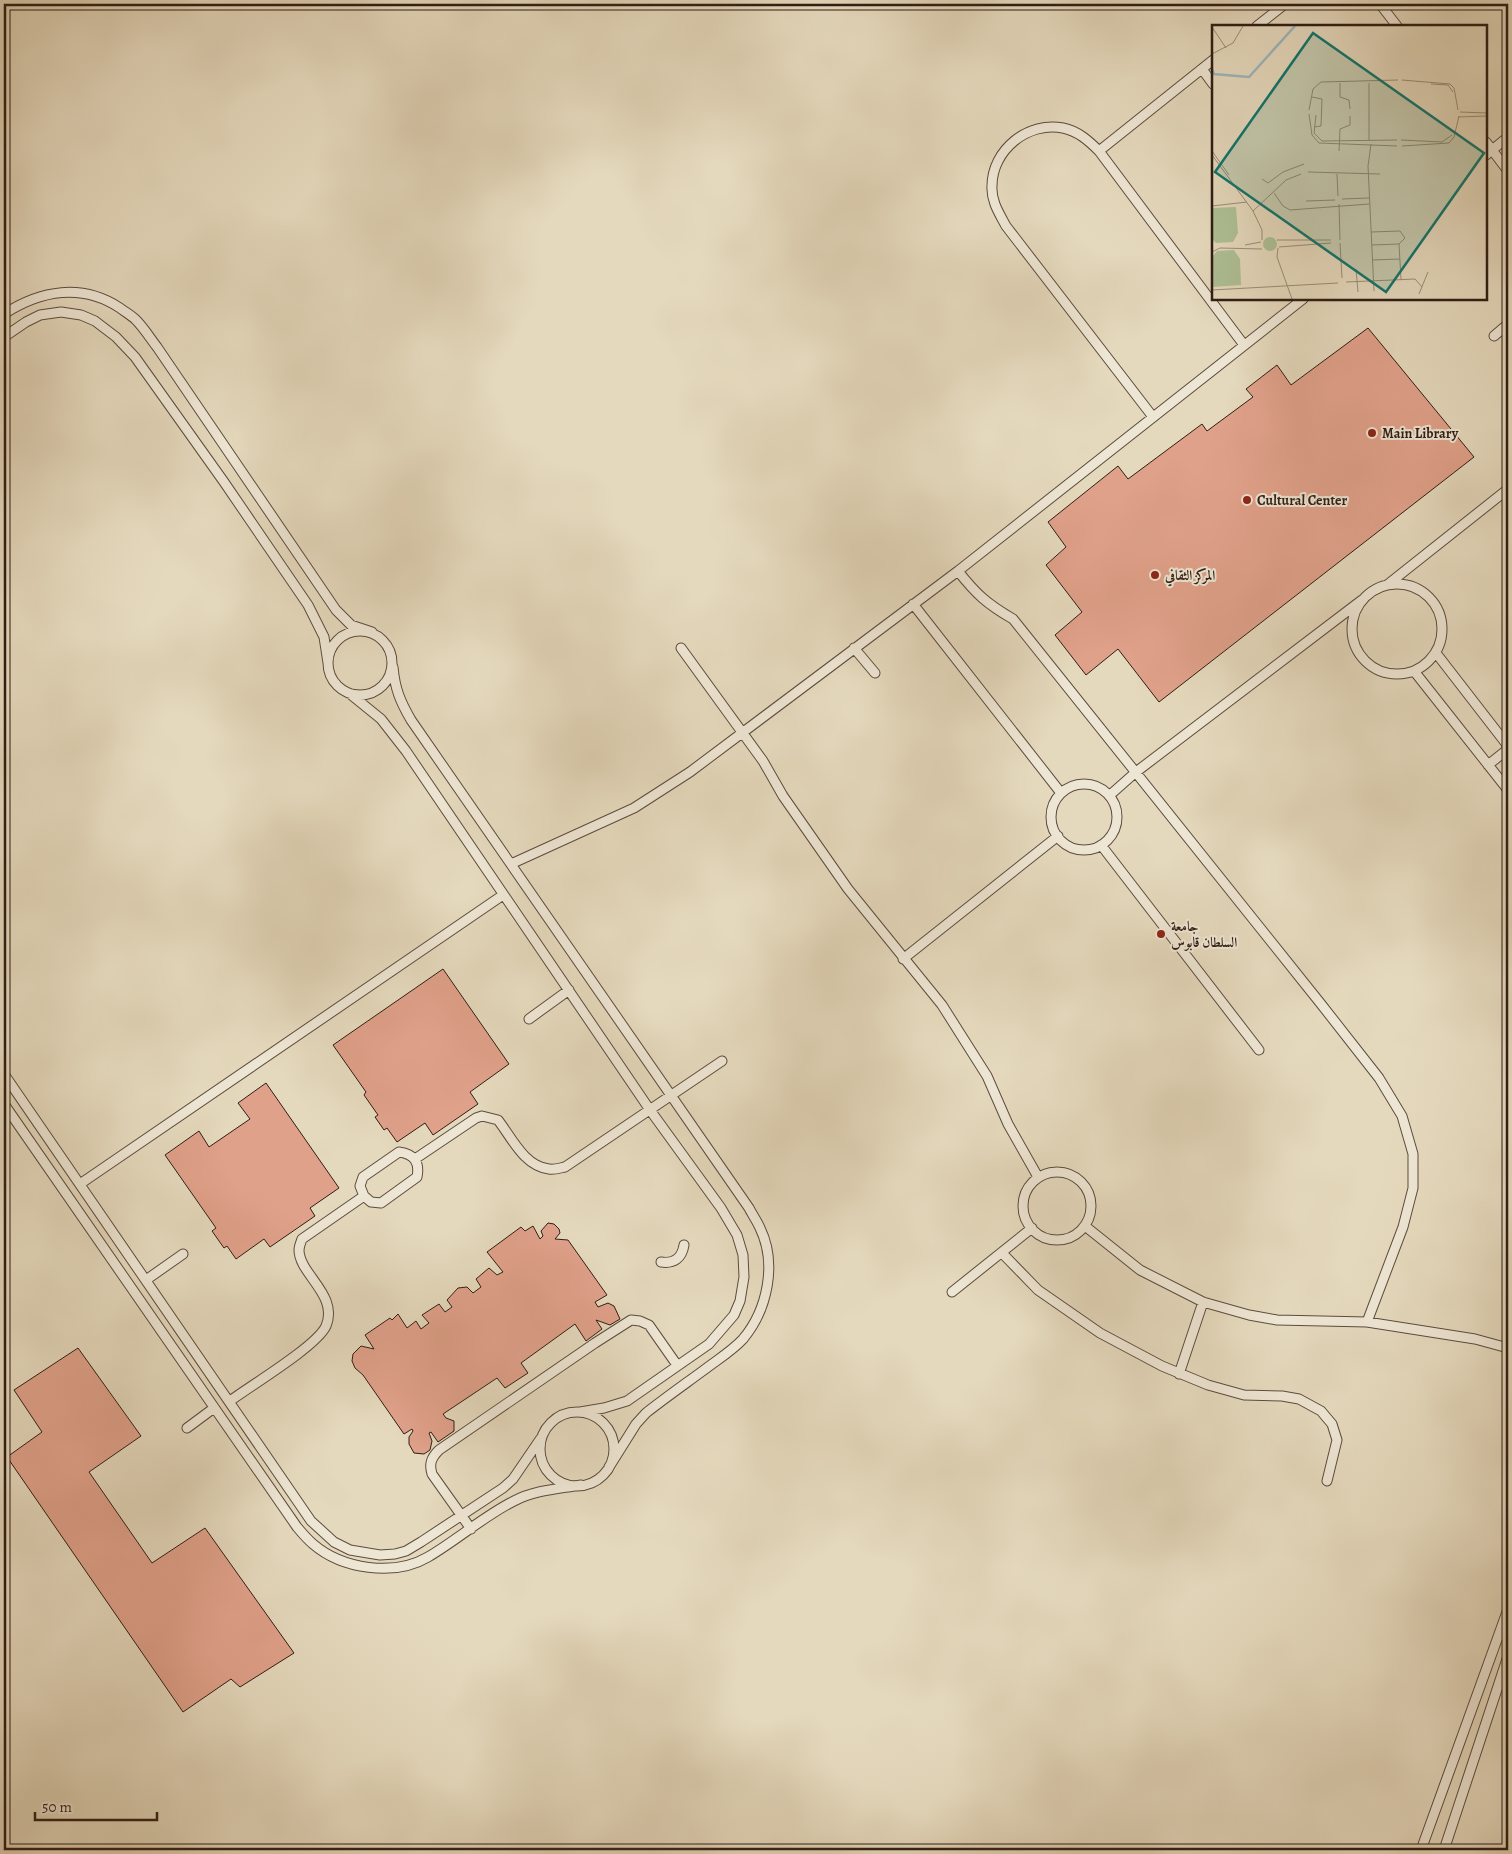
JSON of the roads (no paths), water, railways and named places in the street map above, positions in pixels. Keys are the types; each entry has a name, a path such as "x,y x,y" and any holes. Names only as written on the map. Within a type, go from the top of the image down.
{"lane":[{"path":"1258,25 1285,4"},
{"path":"1380,4 1396,25"},
{"path":"1099,151 1212,61"},
{"path":"1202,69 1212,83"},
{"path":"1153,417 1006,226 995,207 992,186 996,166 1006,148 1023,134 1043,128 1064,128 1083,136 1099,151 1244,345"},
{"path":"1508,137 1489,152 1508,171"},
{"path":"4,314 34,297 56,292 83,292 111,302 135,319 158,347 336,610 351,625 372,632 388,645 392,656 394,686 408,714 749,1208 761,1229 767,1250 767,1288 761,1308 743,1338 729,1352 646,1413 632,1430 602,1476 592,1482 541,1491 514,1501 428,1557 411,1564 388,1568 365,1566 340,1560 314,1545 297,1527 4,1104"},
{"path":"511,864 634,808 690,772 958,571 1302,300"},
{"path":"4,337 40,315 61,312 81,315 95,321 129,350 151,378 308,605 324,637 330,674 335,683 342,690 364,696 374,693 387,682 393,667"},
{"path":"1494,336 1508,324"},
{"path":"1110,795 1136,772 1372,591 1387,585 1508,490"},
{"path":"958,571 990,606 1013,619 1379,1078 1402,1116 1413,1154 1413,1188 1403,1227 1367,1322"},
{"path":"1362,600 1355,613 1352,628 1354,644 1362,658 1374,668 1389,673 1405,674 1429,662 1436,652 1441,638 1442,623 1438,609 1429,597 1416,588 1402,584 1387,585"},
{"path":"913,604 1061,793"},
{"path":"328,663 329,653 342,636 361,630 372,632"},
{"path":"681,648 762,761 783,796 848,889 942,1005 987,1076 1008,1124 1038,1178"},
{"path":"854,648 875,673"},
{"path":"1436,652 1508,748 1488,765"},
{"path":"1414,671 1508,790"},
{"path":"4,1074 311,1521 334,1542 350,1550 380,1555 406,1551 504,1488 513,1479 547,1427 556,1418 567,1413 604,1408 627,1401 709,1344 734,1316 740,1301 744,1277 743,1255 737,1235 721,1208 650,1110 406,752 381,718 349,693"},
{"path":"1086,784 1099,787 1110,795 1116,805 1118,817 1116,828 1110,838 1092,849 1082,849 1073,847 1058,836 1053,825 1052,814 1055,802 1061,793 1073,786 1086,784"},
{"path":"903,959 1058,836"},
{"path":"1100,845 1259,1050"},
{"path":"80,1184 503,895"},
{"path":"529,1019 569,990"},
{"path":"415,1159 476,1118 482,1116 498,1120 526,1158 532,1163 550,1170 564,1167 722,1061"},
{"path":"399,1152 408,1153 415,1159 419,1168 417,1177 381,1203 371,1202 364,1196 360,1186 363,1177 399,1152"},
{"path":"1049,1172 1061,1172 1072,1175 1082,1182 1089,1192 1092,1204 1090,1216 1085,1226 1076,1234 1065,1239 1052,1240 1041,1236 1032,1228 1026,1218 1023,1207 1030,1185 1049,1172"},
{"path":"230,1401 314,1342 326,1327 328,1308 325,1298 302,1260 298,1248 302,1239 364,1196"},
{"path":"1085,1226 1140,1270 1203,1302 1249,1315 1277,1320 1367,1322 1475,1339 1508,1348"},
{"path":"952,1292 1032,1228"},
{"path":"661,1262 667,1263 677,1259 681,1256 684,1245"},
{"path":"1002,1253 1038,1290 1100,1333 1179,1374 1208,1385 1244,1395 1282,1396 1299,1399 1321,1411 1332,1424 1338,1440 1327,1480"},
{"path":"146,1280 183,1254"},
{"path":"1179,1374 1203,1302"},
{"path":"471,1529 432,1474 431,1459 438,1450 595,1342 632,1320 645,1323 648,1326 677,1365"},
{"path":"187,1428 214,1408"},
{"path":"580,1412 592,1415 603,1422 610,1433 613,1444 613,1456 609,1467"},
{"path":"541,1438 540,1451 543,1464 549,1473 558,1481 569,1485 581,1485"},
{"path":"1421,1850 1508,1609"},
{"path":"1444,1850 1508,1656"}],"place":[{"name":"Main Library","path":"1372,433"},
{"name":"Cultural Center","path":"1247,500"},
{"name":"المركز الثقافي","path":"1155,575"},
{"name":"جامعة السلطان قابوس","path":"1161,934"}]}
